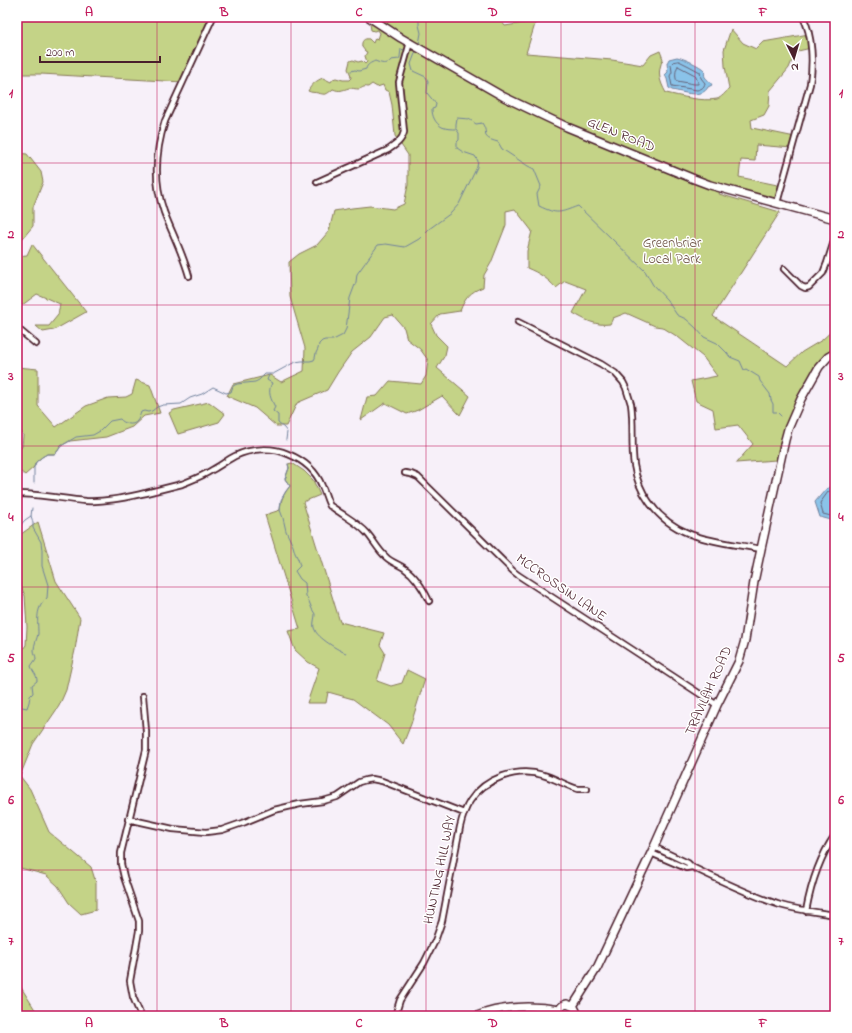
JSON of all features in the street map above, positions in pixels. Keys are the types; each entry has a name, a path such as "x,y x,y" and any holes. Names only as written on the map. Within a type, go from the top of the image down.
{"main road":[{"name":"GLEN ROAD","path":"369,17 401,38 504,97 567,127 694,179 835,219"},
{"name":"TRAVILAH ROAD","path":"572,1006 597,968 653,850 717,705 739,660 745,640 760,549 788,428 819,367 828,357 835,353"},
{"path":"477,1016 504,1009 544,1007 559,1013 561,1007 565,1004 570,1004 576,1011 575,1016"}],"street":[{"path":"189,276 164,210 157,186 157,150 165,121 213,17"},
{"path":"777,203 801,119 812,69 809,34 803,17"},
{"path":"317,182 388,150 401,140 404,132 399,82 416,46"},
{"path":"784,269 801,286 806,288 809,287 823,273 835,238"},
{"path":"518,322 615,372 623,382 632,404 633,454 635,472 642,491 661,516 674,527 691,535 708,540 760,549"},
{"path":"17,328 36,344"},
{"path":"17,494 87,501 117,499 193,480 243,453 257,449 279,450 296,457 310,468 319,479 330,506 354,521 386,557 412,574 420,584 429,601"},
{"name":"MCCROSSIN LANE","path":"405,474 411,474 418,477 518,575 717,705"},
{"path":"141,1016 133,997 130,981 139,931 138,921 124,877 121,864 121,853 128,819 146,750 144,696"},
{"name":"HUNTING HILL WAY","path":"395,1016 400,1000 424,963 436,941 442,921 460,827 464,813 471,800 488,783 512,773 521,772 544,775 577,788 587,789"},
{"path":"128,819 173,829 206,832 222,830 274,810 337,797 359,782 372,779 382,781 464,813"},
{"path":"806,911 810,891 819,864 826,848 835,835"},
{"path":"653,850 686,868 692,867 746,892 806,911 835,915"}],"green space":[{"path":"17,17 213,17 183,82 17,74"},
{"name":"Greenbriar Local Park","path":"369,17 498,17 505,26 536,21 526,53 612,60 643,65 651,55 660,51 663,59 659,72 666,93 705,100 717,99 729,89 724,50 731,29 743,43 756,49 763,42 809,34 811,48 798,51 789,68 770,91 769,106 764,115 751,120 752,128 795,137 792,148 756,145 755,161 741,160 739,177 782,186 777,203 722,188 719,194 780,212 713,316 787,366 802,352 822,340 835,328 835,353 828,357 801,399 782,453 776,460 736,463 753,444 738,425 716,428 713,409 696,401 691,381 717,376 703,357 678,337 662,327 655,326 626,313 613,318 610,324 600,324 591,322 573,313 586,289 565,281 556,288 543,276 527,268 527,251 532,231 515,209 506,211 506,225 491,263 484,275 483,287 468,296 460,311 440,314 431,324 436,335 447,346 445,355 437,368 470,396 460,415 442,396 418,410 407,414 385,403 361,420 367,397 377,396 390,381 421,384 426,376 428,360 420,349 407,339 404,328 393,315 385,317 371,337 352,352 327,390 297,403 286,426 276,426 255,408 227,396 233,384 270,375 281,382 304,371 305,348 290,297 289,262 299,254 317,245 329,231 334,211 370,206 393,209 404,204 408,185 408,155 395,136 392,105 389,92 385,90 383,85 377,87 372,84 368,87 359,89 349,88 339,91 333,89 324,94 308,91 314,83 323,78 331,82 336,78 349,80 351,78 348,69 350,61 362,61 365,64 367,62 365,56 367,52 362,47 362,42 363,40 369,39 373,43 375,38 378,39 380,33 378,30 371,30 371,19"},
{"path":"17,153 27,154 41,172 43,182 33,207 33,226 23,238 17,236"},
{"path":"32,244 86,312 54,330 43,332 36,326 49,326 58,315 60,304 37,294 17,309 17,256 27,255"},
{"path":"17,367 38,369 38,406 56,427 86,406 108,398 126,397 132,394 136,380 150,385 160,413 144,416 132,427 106,437 70,441 61,446 54,454 47,454 42,457 25,475 17,469 17,449 22,447 23,435 17,424"},
{"path":"209,402 225,414 219,422 178,434 169,413 174,410"},
{"path":"292,463 304,471 313,480 320,495 303,502 340,622 384,633 380,645 385,653 377,681 391,686 402,683 407,670 425,679 403,744 388,725 353,699 328,692 326,703 307,703 319,668 308,662 295,650 288,631 300,629 265,515 280,510 283,497 290,486 285,479 289,468 288,464"},
{"path":"38,522 56,581 80,618 66,690 59,706 33,744 20,776 30,789 49,832 91,867 96,883 96,910 81,914 69,903 58,886 46,875 17,867 17,657 26,645 27,627 25,596 17,576 17,537"},
{"path":"17,981 39,1016 17,1016"}],"water":[{"path":"677,57 692,62 702,68 705,77 712,85 705,91 697,94 681,92 669,88 665,75 668,72 667,63 669,59"},
{"path":"835,485 835,521 820,517 815,502 826,489"}],"waterway":[{"path":"419,17 421,33 419,44"},
{"path":"351,71 366,69 368,65 375,61 388,63 391,60 399,59 401,49 404,50"},
{"path":"34,483 34,467 36,462 42,457 47,454 54,454 61,446 76,437 93,435 100,431 110,421 120,419 123,422 133,424 138,420 141,412 152,411 163,405 181,404 213,387 226,393 231,392 233,386 237,384 255,382 265,374 273,374 295,362 314,360 319,344 322,341 333,340 343,335 346,329 350,298 356,282 357,274 378,245 386,244 405,247 419,239 429,229 451,213 459,204 477,167 478,161 475,156 463,152 457,148 459,133 456,129 447,129 442,127 434,119 432,109 435,108 436,104 427,93 428,81 426,77 413,71 411,64 416,51"},
{"path":"456,128 457,118 469,119 476,124 482,123 489,139 498,142 502,149 534,169 541,186 537,194 539,206 555,212 578,206 645,271 653,285 667,300 677,315 686,319 704,337 717,343 730,357 740,361 744,370 746,369 759,377 760,381 770,394 773,404 773,412 777,412 781,416"},
{"path":"269,375 267,380 272,383 270,392 275,407 273,411 278,415 278,423 287,432 286,440"},
{"path":"288,464 289,468 285,479 290,486 281,500 280,510 286,531 300,566 295,571 300,579 305,583 306,596 315,614 314,628 317,633 338,650 346,653"},
{"path":"17,706 27,708 30,696 33,693 32,685 37,681 31,666 36,659 34,646 38,634 39,610 47,598 48,585 42,566 41,542 33,528 31,516 32,508"},
{"path":"17,529 31,516"}]}
